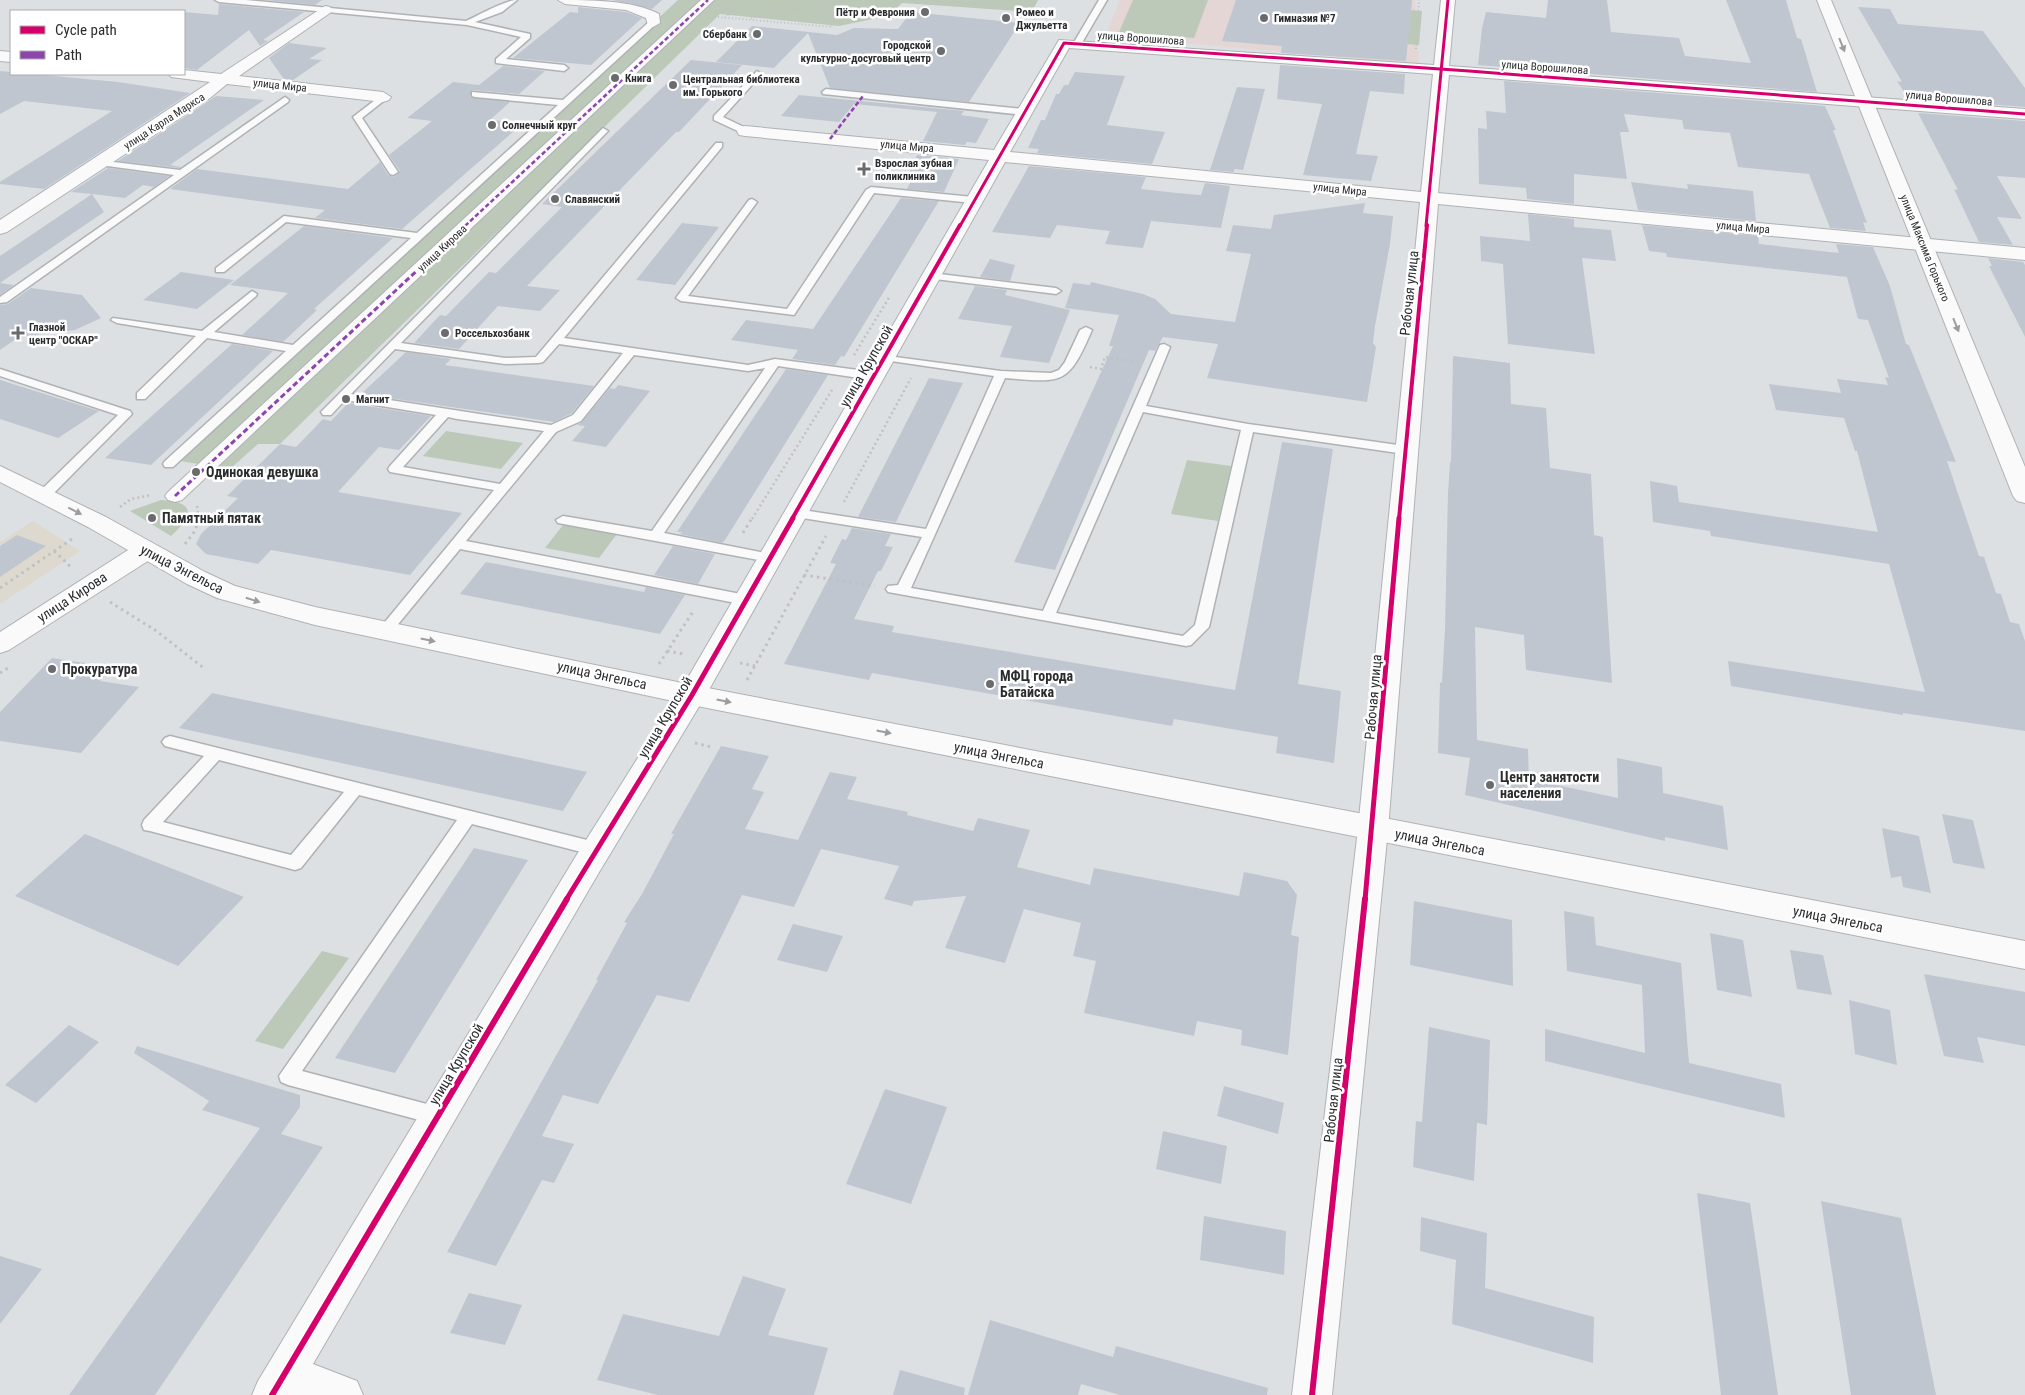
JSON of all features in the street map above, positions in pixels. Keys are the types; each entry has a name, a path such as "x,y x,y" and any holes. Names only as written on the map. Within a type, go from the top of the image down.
{"street":[{"path":"565,0 634,7 651,13 654,17 653,23"},
{"name":"улица Кирова","path":"175,496 708,0"},
{"name":"Рабочая улица","path":"1312,1395 1373,829 1405,450 1429,198 1428,70 1448,0"},
{"name":"улица Максима Горького","path":"1824,0 2025,496"},
{"name":"улица Карла Маркса","path":"0,228 204,95 224,78 325,10"},
{"name":"улица Ворошилова","path":"1071,44 2025,114"},
{"name":"улица Крупской","path":"278,1385 597,850 692,695 1024,112 1071,44"},
{"name":"улица Мира","path":"185,75 383,96"},
{"name":"улица Мира","path":"745,130 1429,198 2025,254"},
{"name":"улица Энгельса","path":"0,473 97,522 136,545 226,592 278,606 385,631 692,695 2025,955"},
{"name":"улица Кирова","path":"0,644 84,579 136,545"},
{"name":"улица Кирова","path":"0,624 84,579"},
{"path":"278,1385 343,1395"}],"lane":[{"path":"219,0 467,23 527,36 499,61 564,68"},
{"path":"467,23 499,10 513,0"},
{"path":"1071,44 1103,0"},
{"name":"улица Кирова","path":"169,464 653,23"},
{"name":"улица Мира","path":"745,130 717,118 757,74"},
{"path":"826,92 1024,112"},
{"path":"475,94 564,103"},
{"path":"383,96 357,117 393,172"},
{"path":"3,300 285,100"},
{"path":"327,412 603,131"},
{"path":"392,345 506,361 539,360 719,145"},
{"path":"100,162 183,173"},
{"path":"752,202 681,298 790,313 871,190 974,200"},
{"path":"220,270 284,219 419,236"},
{"path":"930,276 1056,291"},
{"path":"141,396 204,335 252,294"},
{"path":"117,320 295,350"},
{"path":"556,340 748,368 775,362 843,372 879,367 1052,377 1062,374 1070,364 1086,330"},
{"path":"1048,615 1158,365 1164,347"},
{"path":"385,631 552,429 577,418 631,351"},
{"path":"495,372 506,361"},
{"path":"655,536 775,362"},
{"path":"0,372 126,414 44,495"},
{"path":"1001,374 930,534 898,590 1048,615 1186,641 1202,627 1248,428"},
{"path":"342,396 455,412 552,429"},
{"path":"1139,408 1248,428 1405,450"},
{"path":"455,412 394,469 503,488"},
{"path":"796,513 930,534"},
{"path":"563,520 770,558"},
{"path":"457,544 746,600"},
{"path":"170,742 597,850"},
{"path":"216,754 150,825 294,863 356,789"},
{"path":"438,1116 288,1076 468,817"}],"path":[{"path":"725,18 742,0"},
{"path":"745,20 845,0"},
{"path":"930,0 1022,8 1071,44"},
{"path":"1022,8 1027,0"},
{"path":"1419,0 1428,70"},
{"path":"692,15 832,27 817,5"},
{"path":"732,550 894,289"},
{"path":"1070,364 1101,369 1105,357 1158,365"},
{"path":"175,496 193,502 198,507 201,516 196,532 182,547"},
{"path":"54,551 106,600 155,630 205,669"},
{"path":"804,576 898,590"},
{"path":"668,651 705,593"}],"shaded area":[{"name":"Гимназия №7","path":"1120,0 1415,0 1419,64 1105,36"},
{"path":"33,521 80,551 0,604 0,542"}],"green space":[{"path":"678,0 1038,0 1032,12 902,3 888,16 839,26 720,14 280,444 258,444 230,469 180,461"},
{"path":"1133,0 1208,0 1194,38 1119,32"},
{"path":"1372,7 1422,11 1419,45 1367,41"},
{"path":"446,431 523,443 501,469 423,456"},
{"path":"1187,460 1231,466 1218,521 1171,514"},
{"path":"161,500 181,504 188,511 184,522 171,536 130,511"},
{"path":"563,525 617,534 599,558 545,548"},
{"path":"322,951 349,958 283,1049 255,1041"}],"building":[{"path":"266,0 322,0 315,5"},
{"path":"612,0 662,0 652,9"},
{"name":"Гимназия №7","path":"1236,0 1412,0 1406,61 1281,53 1282,46 1222,41"},
{"path":"1548,0 1607,0 1611,32 1679,38 1685,56 1751,63 1726,0 1786,0 1797,38 1801,39 1817,92 1478,65 1482,28 1486,12 1546,18"},
{"path":"219,4 304,12 263,40 268,41 260,46 249,30 197,70 185,68 185,12 218,15"},
{"path":"578,7 626,12 642,18 591,65 513,58 570,12 578,13"},
{"path":"1858,7 1890,9 1898,24 1983,31 2025,88 2025,107 1908,98 1897,81 1902,82"},
{"path":"911,12 1020,23 969,102 830,88 808,33 774,68 716,62 752,26 837,35 854,28 898,29"},
{"path":"289,43 327,48 309,59 322,60 293,80 284,79 269,58"},
{"path":"691,60 742,65 679,132 676,132 527,286 560,290 540,311 498,306 459,349 414,343 440,315 446,316 489,272 496,273 562,207 542,204"},
{"path":"1280,65 1405,74 1404,94 1370,91 1356,154 1378,156 1371,181 1303,175 1322,104 1277,99"},
{"path":"503,66 545,71 519,94 472,90 470,97 510,102 490,120 523,123 402,229 315,218 325,210 170,189 197,169 348,189 380,162 388,175 394,177 400,171 389,155 432,121 407,118 453,82 479,85"},
{"path":"0,71 10,72 10,75 43,75 118,82 190,93 44,189 0,184 0,182 112,111 24,101 0,114"},
{"path":"1075,72 1125,76 1107,125 1165,132 1152,164 1037,153 1039,149 1028,148 1041,120 1045,120 1056,94 1059,94 1064,85 1068,85"},
{"path":"1504,81 1825,106 1836,130 1833,130 1867,223 1863,222 1866,231 1830,228 1809,174 1738,167 1730,133 1684,129 1682,120 1624,114 1629,132 1620,132 1627,179 1574,174 1574,204 1527,199 1526,188 1479,184 1478,128 1487,129 1486,111 1506,113"},
{"path":"1237,87 1265,89 1243,170 1234,169 1234,172 1210,170"},
{"path":"799,95 964,111 961,115 989,119 976,143 967,142 965,145 923,141 937,112 854,104 839,122 781,116"},
{"path":"216,96 264,100 170,165 180,168 118,161"},
{"path":"1918,113 2025,121 2025,178 1997,176 2022,219 1997,217 2013,245 1979,242 1954,189 1958,190"},
{"path":"917,155 959,159 944,192 907,189 911,181 905,181"},
{"path":"1029,166 1146,177 1141,189 1177,193 1201,195 1205,183 1230,186 1221,228 1151,221 1143,248 1105,244 1110,231 1057,225 1050,238 992,232"},
{"path":"108,168 169,176 154,187 143,185 125,198 71,192"},
{"path":"1631,182 1688,189 1687,184 1753,191 1756,221 1638,210"},
{"path":"92,194 104,212 0,283 0,256"},
{"path":"901,198 939,201 844,357 841,356 835,365 792,359 798,350 731,340 746,320 813,329"},
{"path":"1365,203 1363,213 1393,216 1390,244 1375,326 1373,343 1376,347 1367,402 1207,378 1218,344 1163,337 1155,351 1149,350 1055,570 1014,562 1113,346 1109,346 1119,315 1065,308 1073,283 1090,285 1091,282 1143,294 1155,299 1171,314 1235,322 1251,254 1226,251 1233,225 1271,229 1274,215"},
{"path":"1528,214 1574,219 1574,227 1611,230 1616,261 1582,258 1595,354 1508,344 1503,264 1481,261 1480,236 1530,241"},
{"path":"682,223 719,227 675,285 636,280"},
{"path":"1642,225 1758,236 1759,244 1839,253 1836,244 1873,247 1890,286 1906,344 1909,345 1956,462 1947,461 1979,556 1984,557 1996,593 2001,594 2010,622 2019,624 2025,641 2025,731 1903,713 1903,715 1731,686 1728,661 1925,692 1889,564 1711,536 1710,531 1653,522 1650,481 1677,486 1679,502 1878,532 1857,451 1855,451 1844,418 1776,410 1769,384 1841,393 1837,379 1888,385 1885,377 1889,378 1868,320 1858,319 1847,277 1667,257 1666,253 1649,251"},
{"path":"304,226 393,238 314,309 317,310 283,342 242,335 288,293 230,285"},
{"path":"1988,258 2023,262 2025,265 2025,337 1989,266 1992,266"},
{"path":"990,259 1015,265 1010,281 980,277"},
{"path":"181,272 234,280 197,309 143,300"},
{"path":"0,283 14,285 0,295"},
{"path":"975,286 1007,290 1005,295 1070,310 1049,363 1000,357 1012,326 958,319"},
{"path":"31,288 82,295 101,318 75,330 19,337 0,350 0,305 8,304"},
{"path":"232,344 273,351 151,465 105,458"},
{"path":"406,352 451,359 445,365 594,386 572,413 554,422 361,394"},
{"path":"1453,356 1510,363 1511,404 1546,408 1550,468 1591,474 1594,535 1603,537 1612,683 1526,670 1524,635 1475,627 1477,740 1528,749 1529,779 1618,798 1617,758 1662,767 1663,793 1723,806 1728,850 1665,837 1665,841 1465,795 1470,758 1438,753 1440,682 1442,683 1445,628"},
{"path":"786,369 828,375 725,540 722,543 680,534 682,532 677,532"},
{"path":"929,378 963,383 896,522 858,517"},
{"path":"0,380 99,411 58,438 0,419"},
{"path":"618,385 650,391 606,447 572,441 585,426 577,425 582,422 610,388 615,389"},
{"path":"348,403 431,416 399,450 379,447 338,492 462,513 410,575 271,550 258,564 206,554 196,544 201,534 238,498 227,496 280,444 296,447 323,419 331,421"},
{"path":"1282,442 1333,449 1298,684 1341,691 1334,763 1276,753 1278,737 1174,719 1172,726 872,673 869,680 784,664 836,564 830,563 842,539 846,540 852,528 891,534 885,546 893,547 881,571 878,571 854,619 894,626 892,632 1235,690"},
{"path":"17,535 46,546 0,577 0,546"},
{"path":"673,546 715,554 698,584 654,575"},
{"path":"486,562 644,592 646,587 685,595 660,634 460,594"},
{"path":"52,658 112,667 100,681 139,687 81,753 0,741 0,712"},
{"path":"212,693 587,772 563,811 179,728"},
{"path":"721,746 769,756 752,789 764,792 745,829 798,840 830,772 857,777 847,799 908,812 907,815 973,831 978,818 1030,830 1017,867 1090,885 1094,868 1239,896 1244,872 1287,881 1297,895 1291,935 1299,937 1288,1055 1241,1045 1242,1030 1197,1021 1194,1036 1084,1013 1096,961 1073,956 1081,923 1024,909 1005,963 945,948 966,896 914,901 912,906 884,899 899,866 821,849 794,907 742,895 689,1002 657,995 598,1104 563,1095 542,1136 574,1144 554,1183 542,1180 496,1266 447,1252 598,980 596,980 627,923 624,922 642,894 674,834 671,834"},
{"path":"1942,814 1973,820 1985,869 1953,863"},
{"path":"1882,828 1919,836 1931,893 1903,887 1901,876 1891,878"},
{"path":"85,834 244,897 178,966 15,896"},
{"path":"474,848 528,860 395,1073 335,1058"},
{"path":"1414,901 1512,920 1513,986 1410,965"},
{"path":"1564,911 1594,917 1596,945 1681,963 1689,1063 1781,1084 1785,1118 1545,1061 1545,1029 1645,1053 1642,985 1567,971"},
{"path":"793,924 843,936 827,972 777,960"},
{"path":"1710,933 1743,940 1752,997 1717,990"},
{"path":"1790,950 1823,955 1832,995 1797,989"},
{"path":"1924,974 2025,992 2025,1046 1977,1037 1984,1063 1944,1056"},
{"path":"1849,1000 1890,1010 1897,1065 1855,1054"},
{"path":"69,1025 99,1042 36,1103 5,1085"},
{"path":"1429,1027 1490,1040 1487,1125 1477,1123 1474,1181 1413,1167 1416,1121 1422,1122"},
{"path":"137,1046 300,1095 300,1107 281,1134 323,1147 155,1395 69,1395 260,1128 202,1110 209,1101 134,1053"},
{"path":"1224,1086 1284,1103 1278,1134 1217,1116"},
{"path":"885,1089 947,1107 911,1204 846,1184"},
{"path":"1163,1131 1227,1146 1221,1184 1156,1169"},
{"path":"1697,1193 1750,1203 1778,1395 1721,1395"},
{"path":"1821,1201 1901,1218 1936,1395 1851,1395"},
{"path":"1204,1216 1286,1231 1284,1275 1200,1260"},
{"path":"1421,1217 1487,1233 1485,1288 1594,1317 1593,1363 1452,1324 1456,1260 1420,1251"},
{"path":"0,1256 42,1269 0,1324"},
{"path":"743,1276 786,1289 768,1335 828,1348 814,1395 658,1395 597,1380 623,1314 719,1336"},
{"path":"469,1293 522,1305 505,1345 450,1333"},
{"path":"990,1320 1113,1357 1116,1346 1268,1388 1267,1395 1120,1395 1081,1384 1078,1395 968,1395"},
{"path":"900,1370 965,1388 964,1395 893,1395"}],"marked path":[{"path":"175,496 708,0"},
{"path":"830,139 863,96"}],"cycle path":[{"path":"1312,1395 1373,829 1405,450 1448,0"},
{"path":"272,1395 587,865 692,695 1064,43 1415,69 1469,71 2025,114"}],"place":[{"name":"Пётр и Феврония","path":"925,12"},
{"name":"Ромео и Джульетта","path":"1006,18"},
{"name":"Гимназия №7","path":"1264,18"},
{"name":"Сбербанк","path":"757,34"},
{"name":"Городской культурно-досуговый центр","path":"941,51"},
{"name":"Книга","path":"615,78"},
{"name":"Центральная библиотека им. Горького","path":"673,85"},
{"name":"Солнечный круг","path":"492,125"},
{"name":"Взрослая зубная поликлиника","path":"864,169"},
{"name":"Славянский","path":"555,199"},
{"name":"Глазной центр \"ОСКАР\"","path":"18,333"},
{"name":"Россельхозбанк","path":"445,333"},
{"name":"Магнит","path":"346,399"},
{"name":"Одинокая девушка","path":"196,472"},
{"name":"Памятный пятак","path":"152,518"},
{"name":"Прокуратура","path":"52,669"},
{"name":"МФЦ города Батайска","path":"990,684"},
{"name":"Центр занятости населения","path":"1490,785"}]}
